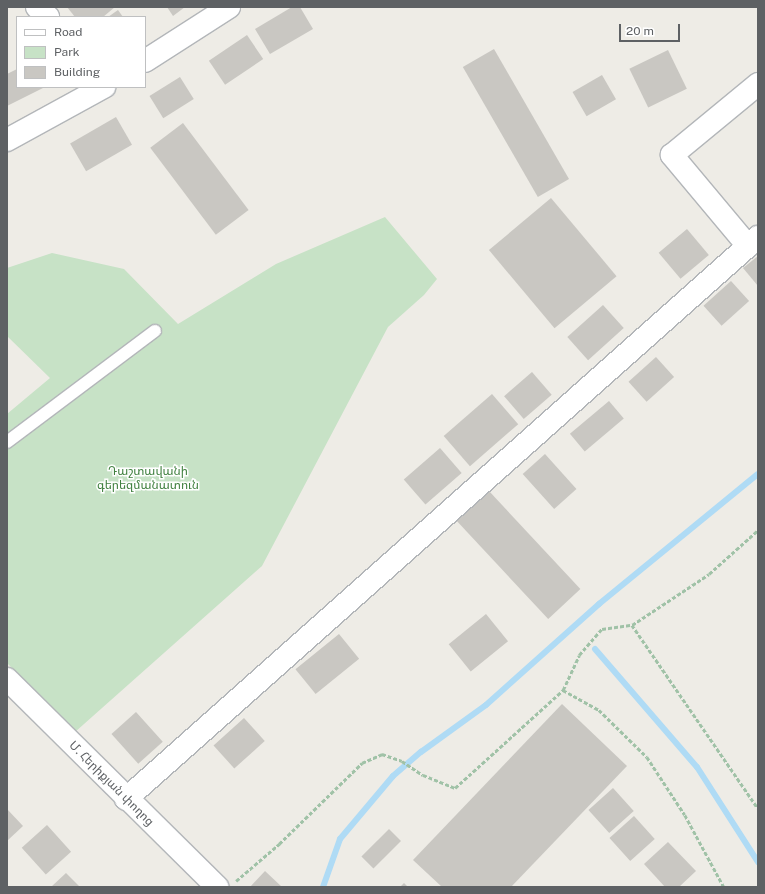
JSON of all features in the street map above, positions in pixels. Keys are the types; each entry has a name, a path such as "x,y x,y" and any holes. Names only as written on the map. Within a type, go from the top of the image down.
{"street":[{"path":"37,7 47,16"},
{"path":"146,61 229,7"},
{"path":"126,799 753,241 672,155 758,84"},
{"path":"7,140 102,88"},
{"name":"Մ. Հերիքյան փողոց","path":"7,679 126,799 226,885"}],"lane":[{"path":"7,442 155,331"}],"path":[{"path":"226,885 279,844 362,763 382,754 402,761 423,775 455,788 563,690 578,655 602,629 632,625 709,574 758,530"},
{"path":"632,625 758,808"},
{"path":"563,690 599,710 647,756 685,815 724,887"}],"green space":[{"name":"Դաշտավանի գերեզմանատուն","path":"385,217 437,279 424,295 388,327 262,566 75,732 7,663 7,414 50,378 7,336 7,268 52,253 124,269 178,324 276,264"}],"building":[{"path":"67,7 115,7 104,16 74,16"},
{"path":"167,7 185,7 173,16"},
{"path":"292,7 300,7 313,29 270,54 255,29"},
{"path":"118,10 122,16 109,16"},
{"path":"247,35 263,59 225,85 209,61"},
{"path":"494,49 569,179 538,197 463,67"},
{"path":"668,50 687,89 648,107 629,69"},
{"path":"16,70 16,88 43,88 7,106 7,74"},
{"path":"602,75 616,99 587,116 573,92"},
{"path":"180,77 194,99 163,118 149,96"},
{"path":"116,117 132,145 86,171 70,144"},
{"path":"183,123 249,210 216,235 150,148"},
{"path":"551,198 617,276 555,328 489,250"},
{"path":"687,229 709,255 681,279 659,253"},
{"path":"758,256 758,286 743,268"},
{"path":"731,281 749,301 722,326 704,306"},
{"path":"603,305 624,328 588,360 567,337"},
{"path":"656,357 674,377 647,402 629,382"},
{"path":"532,372 552,395 524,419 504,396"},
{"path":"492,394 518,424 470,466 444,436"},
{"path":"609,401 624,419 585,451 570,434"},
{"path":"440,448 462,473 425,504 404,479"},
{"path":"545,454 576,489 554,509 523,474"},
{"path":"489,491 580,589 548,619 457,521"},
{"path":"486,614 508,641 471,671 449,644"},
{"path":"339,634 359,659 316,694 295,669"},
{"path":"562,704 627,766 511,887 442,887 413,860"},
{"path":"136,712 163,742 138,764 111,734"},
{"path":"244,718 265,741 234,768 214,745"},
{"path":"613,788 634,811 609,833 588,810"},
{"path":"7,809 23,826 7,841"},
{"path":"634,816 655,839 630,861 609,838"},
{"path":"47,825 71,852 46,875 22,848"},
{"path":"389,829 401,841 373,869 361,857"},
{"path":"668,842 696,871 679,887 665,887 644,864"},
{"path":"265,871 282,887 250,887"},
{"path":"66,873 80,887 51,887"},
{"path":"404,883 408,887 400,887"}],"waterway":[{"path":"323,887 340,839 393,776 421,752 486,705 599,604 758,474"},
{"path":"595,649 697,767 758,862"}]}
